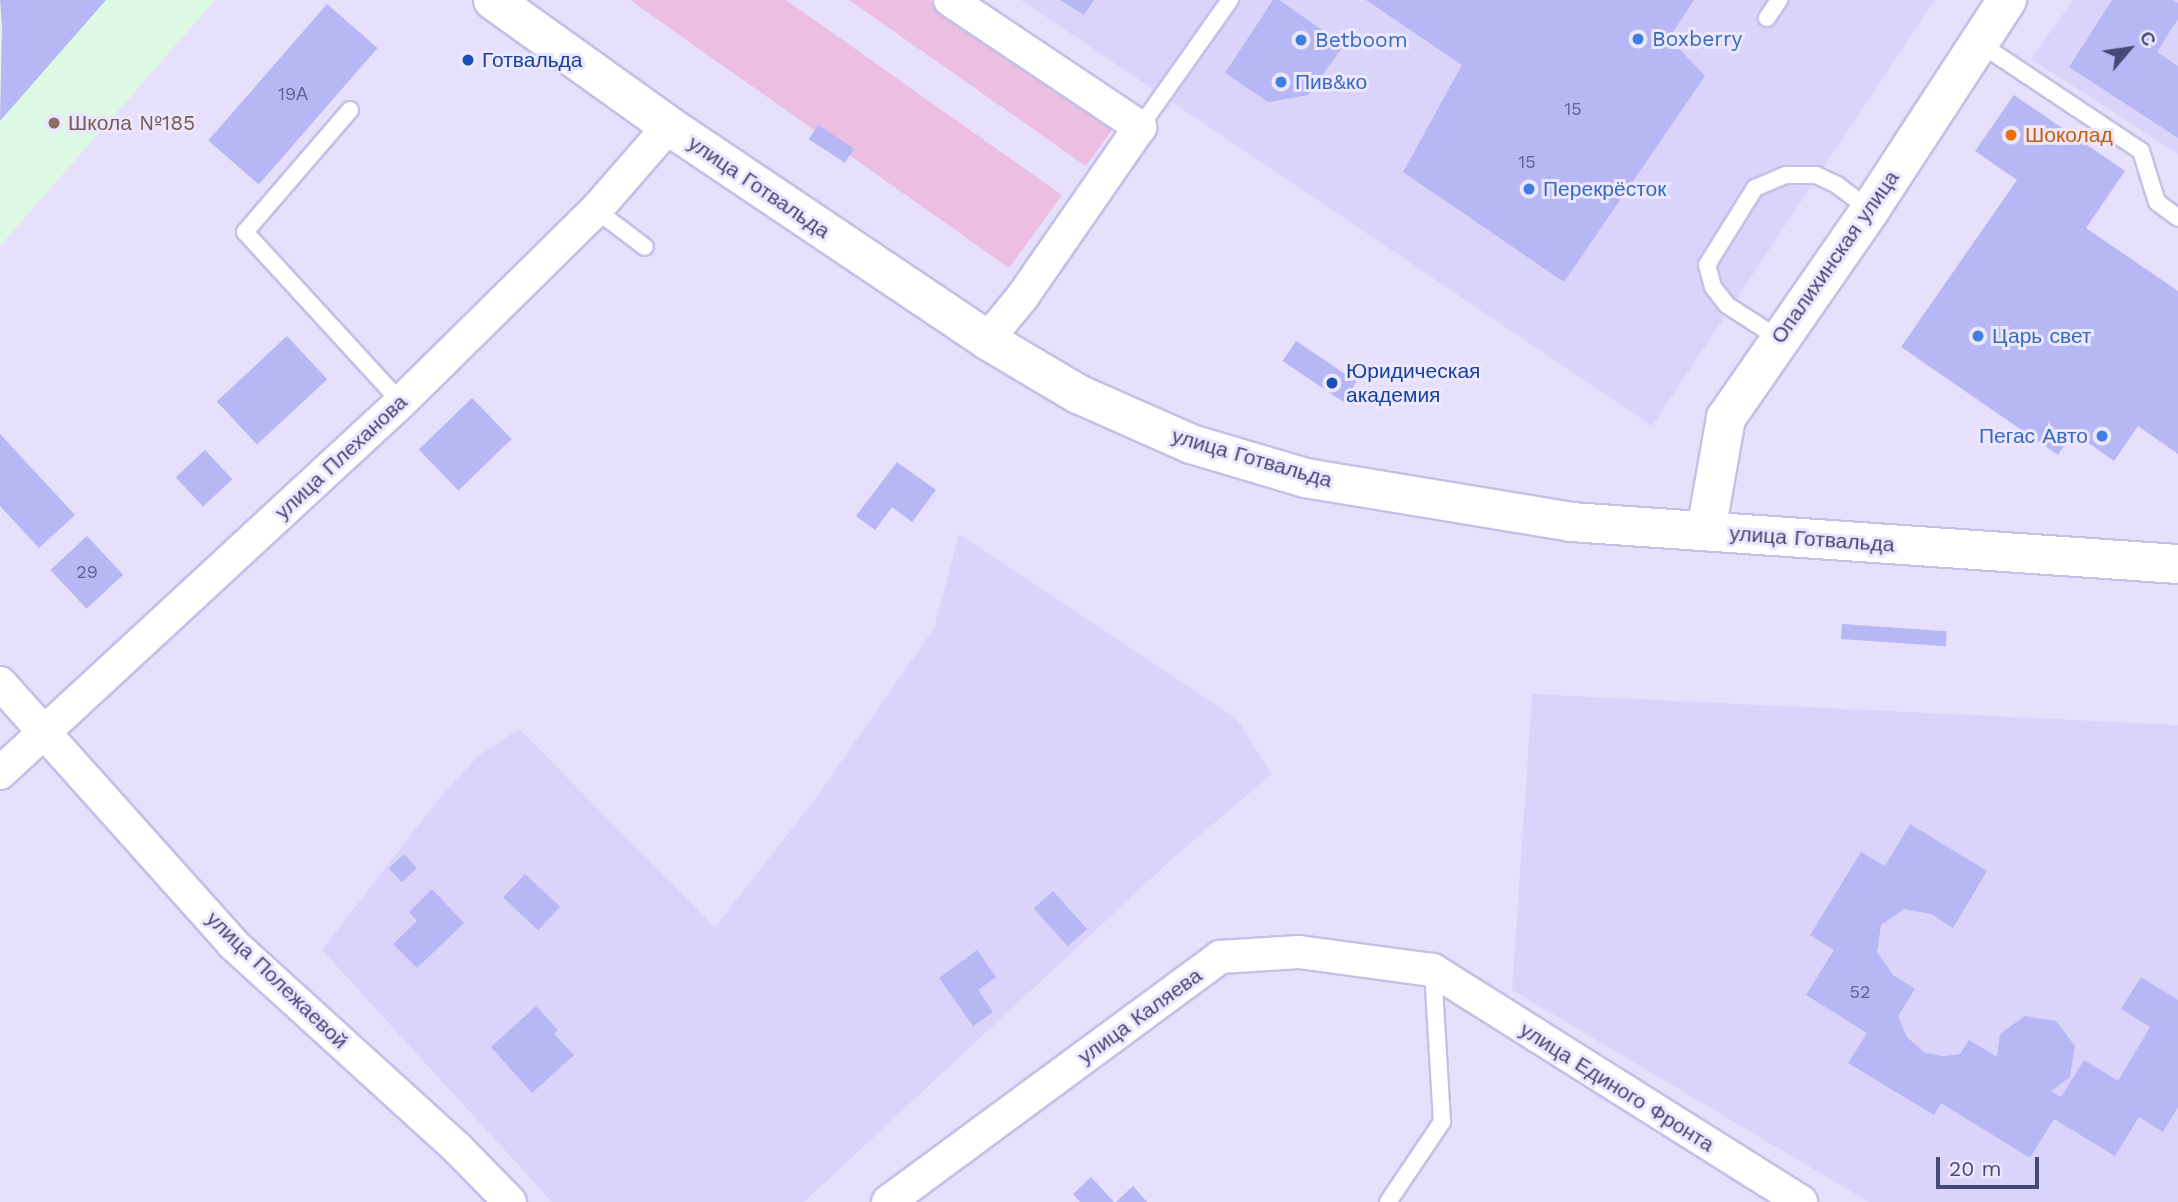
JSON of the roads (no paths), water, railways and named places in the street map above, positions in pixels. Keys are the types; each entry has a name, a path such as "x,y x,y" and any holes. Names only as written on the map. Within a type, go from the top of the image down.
{"main road":[{"name":"улица Готвальда","path":"493,0 669,126 987,340 1078,394 1191,444 1306,478 1571,522 2178,564"},
{"name":"Опалихинская улица","path":"1706,531 1726,418 1870,210 2007,0"}],"street":[{"path":"950,0 1140,127 1023,296 987,340"},
{"name":"улица Плеханова","path":"0,773 401,402 596,210 669,126"},
{"name":"улица Полежаевой","path":"0,683 233,944 448,1140 510,1202"},
{"name":"улица Каляева","path":"888,1202 1220,957 1299,953 1433,970"},
{"name":"улица Единого Фронта","path":"1433,970 1801,1202"}],"lane":[{"path":"1140,127 1230,0"},
{"path":"1767,18 1779,0"},
{"path":"1979,43 2141,151 2157,202 2178,218"},
{"path":"350,110 245,232 401,402"},
{"path":"1779,338 1727,305 1713,287 1707,265 1755,188 1786,175 1816,175 1838,185 1870,210"},
{"path":"596,210 645,247"},
{"path":"1388,1202 1442,1122 1433,970"}],"place":[{"name":"Boxberry","path":"1638,39"},
{"name":"Betboom","path":"1301,40"},
{"name":"Готвальда","path":"468,60"},
{"name":"Пив&ко","path":"1281,82"},
{"name":"Школа №185","path":"54,123"},
{"name":"Шоколад","path":"2011,135"},
{"name":"Перекрёсток","path":"1529,189"},
{"name":"Царь свет","path":"1978,336"},
{"name":"Юридическая академия","path":"1332,383"},
{"name":"Пегас Авто","path":"2102,436"}]}
